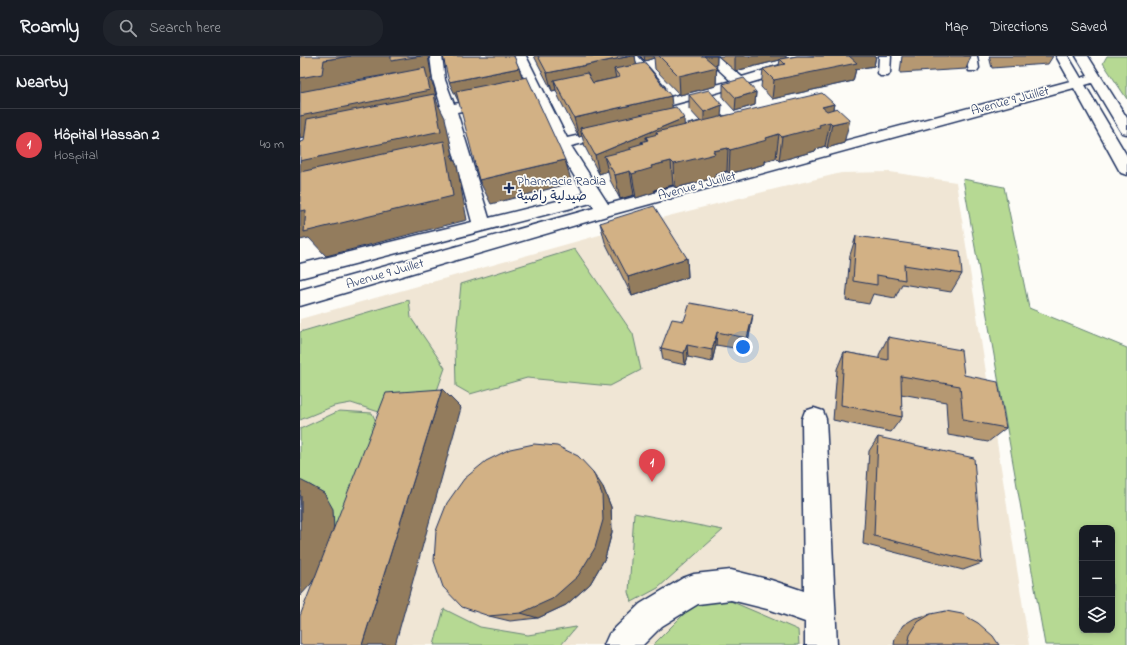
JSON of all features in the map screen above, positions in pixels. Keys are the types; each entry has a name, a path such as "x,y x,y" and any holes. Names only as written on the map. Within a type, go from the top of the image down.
{"street":[{"path":"436,56 439,80 449,109 453,156 482,225"},
{"path":"710,56 740,82"},
{"path":"641,61 671,108 740,82 804,62 831,56"},
{"path":"884,73 885,56"},
{"path":"1062,56 1076,83 1127,170"},
{"path":"1082,56 1127,130"},
{"path":"300,271 482,225 599,204 562,144 538,95 525,57"},
{"path":"633,79 649,75"},
{"name":"Avenue 9 Juillet","path":"300,298 599,204 1095,78"},
{"path":"424,83 439,80"},
{"path":"402,119 449,109 538,95 556,95"},
{"path":"300,139 347,129"},
{"path":"562,144 623,130"},
{"path":"814,419 821,645"},
{"path":"620,645 651,615 694,589 731,585 771,595 819,612"}],"shaded area":[{"path":"890,172 956,182 1029,645 300,645 300,319 653,220 775,189 841,173"}],"green space":[{"path":"1107,56 1127,56 1127,99 1103,63"},
{"path":"963,179 1004,187 1029,308 1127,348 1127,645 1045,645"},
{"path":"575,249 633,334 641,370 610,386 527,378 470,394 456,386 455,345 461,284"},
{"path":"409,300 411,318 445,368 434,399 385,414 351,403 334,406 300,420 300,332"},
{"path":"339,411 372,413 386,443 334,531 324,493 308,484 300,483 300,429"},
{"path":"634,513 723,530 658,588 632,602 629,592"},
{"path":"707,591 798,630 799,645 653,645"},
{"path":"444,609 480,627 528,635 576,627 561,645 434,645"}],"building":[{"path":"300,56 351,56 324,60 322,74 300,78"},
{"path":"391,56 421,56 391,61"},
{"path":"443,56 514,56 519,68 449,82"},
{"path":"538,56 631,56 547,73"},
{"path":"659,56 704,56 717,67 679,76"},
{"path":"797,56 849,56 857,63 774,80 763,69 785,64 780,59"},
{"path":"645,63 671,96 574,118 554,80 587,73 593,83 620,77 614,69"},
{"path":"425,68 430,90 300,116 300,92"},
{"path":"527,77 565,160 479,180 456,91"},
{"path":"744,78 756,92 736,98 723,84"},
{"path":"709,90 722,105 704,112 689,95"},
{"path":"822,93 834,104 822,107 827,111 837,108 850,120 832,124 830,122 819,125 820,127 782,137 779,134 766,138 767,140 730,150 728,148 713,151 715,154 674,164 671,161 651,166 652,168 632,174 630,171 615,175 604,156 632,149 630,147 644,143 641,142 648,140 646,137 658,134 656,132"},
{"path":"434,94 441,131 300,161 300,142 304,141 307,119"},
{"path":"676,107 684,118 595,155 580,128"},
{"path":"444,141 453,196 304,232 306,210 300,211 300,172"},
{"path":"654,206 687,258 628,277 600,223"},
{"path":"856,236 960,251 962,274 904,265 905,280 877,275 877,285 853,281"},
{"path":"690,303 753,314 747,338 717,332 712,350 687,345 684,353 661,348 672,319 684,321"},
{"path":"888,337 961,350 964,375 998,382 1006,428 963,420 960,386 901,376 902,417 841,405 844,352 888,360"},
{"path":"442,389 362,645 300,645 300,616 386,393"},
{"path":"878,437 974,458 982,563 874,536"},
{"path":"534,444 557,446 578,456 593,472 602,494 603,520 595,548 578,576 552,599 521,613 489,616 462,607 443,587 434,561 436,531 447,503 464,479 486,461 510,449"},
{"path":"300,495 301,519 300,521"},
{"path":"946,611 962,614 978,623 993,636 999,645 908,645 910,635 918,622 931,614"}],"place":[{"name":"Pharmacie Radia صيدلية راضية","path":"509,188"},
{"name":"Hôpital Hassan 2","path":"652,482"}]}
